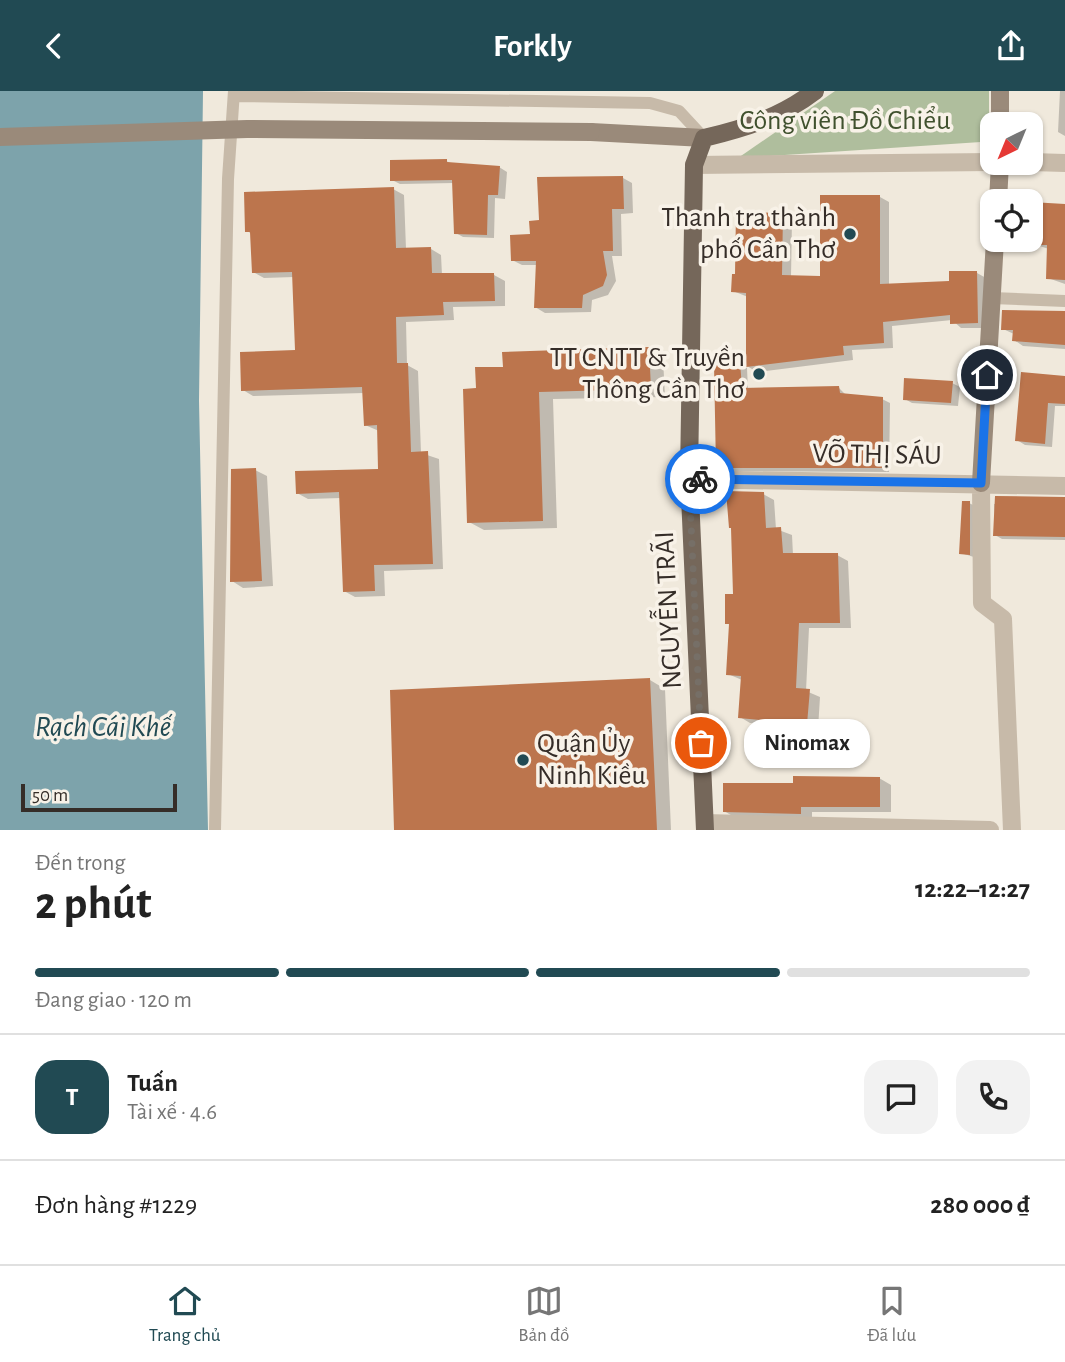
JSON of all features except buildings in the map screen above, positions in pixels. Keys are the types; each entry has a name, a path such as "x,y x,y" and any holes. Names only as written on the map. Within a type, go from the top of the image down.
{"main road":[{"path":"704,138 755,126 795,107 815,91"},
{"name":"NGUYỄN TRÃI","path":"704,138 694,165 689,479 705,826"}],"street":[{"path":"1000,91 1000,112"},
{"path":"0,137 247,129 591,132 704,138"},
{"path":"694,165 980,162"},
{"path":"1043,162 1065,163"},
{"path":"994,252 981,483 982,603 1003,619 1012,830"},
{"name":"VÕ THỊ SÁU","path":"689,479 1065,485"},
{"path":"705,826 990,830"}],"lane":[{"path":"215,830 228,179 234,93 650,103 678,111 704,138"},
{"path":"992,298 1065,301"}],"green space":[{"name":"Công viên Đồ Chiểu","path":"835,91 989,91 989,112 980,112 980,142 738,158"}],"water":[{"name":"Rạch Cái Khế","path":"0,91 203,91 199,401 208,830 0,830"}],"way so far":[{"path":"700,479 689,479 701,743"}],"place":[{"name":"Thanh tra thành phố Cần Thơ","path":"850,234"},
{"name":"TT CNTT & Truyền Thông Cần Thơ","path":"759,374"},
{"name":"Ninomax","path":"701,743"},
{"name":"Quận Ủy Ninh Kiều","path":"523,760"}],"route":[{"path":"700,479 981,483 987,375"}]}
